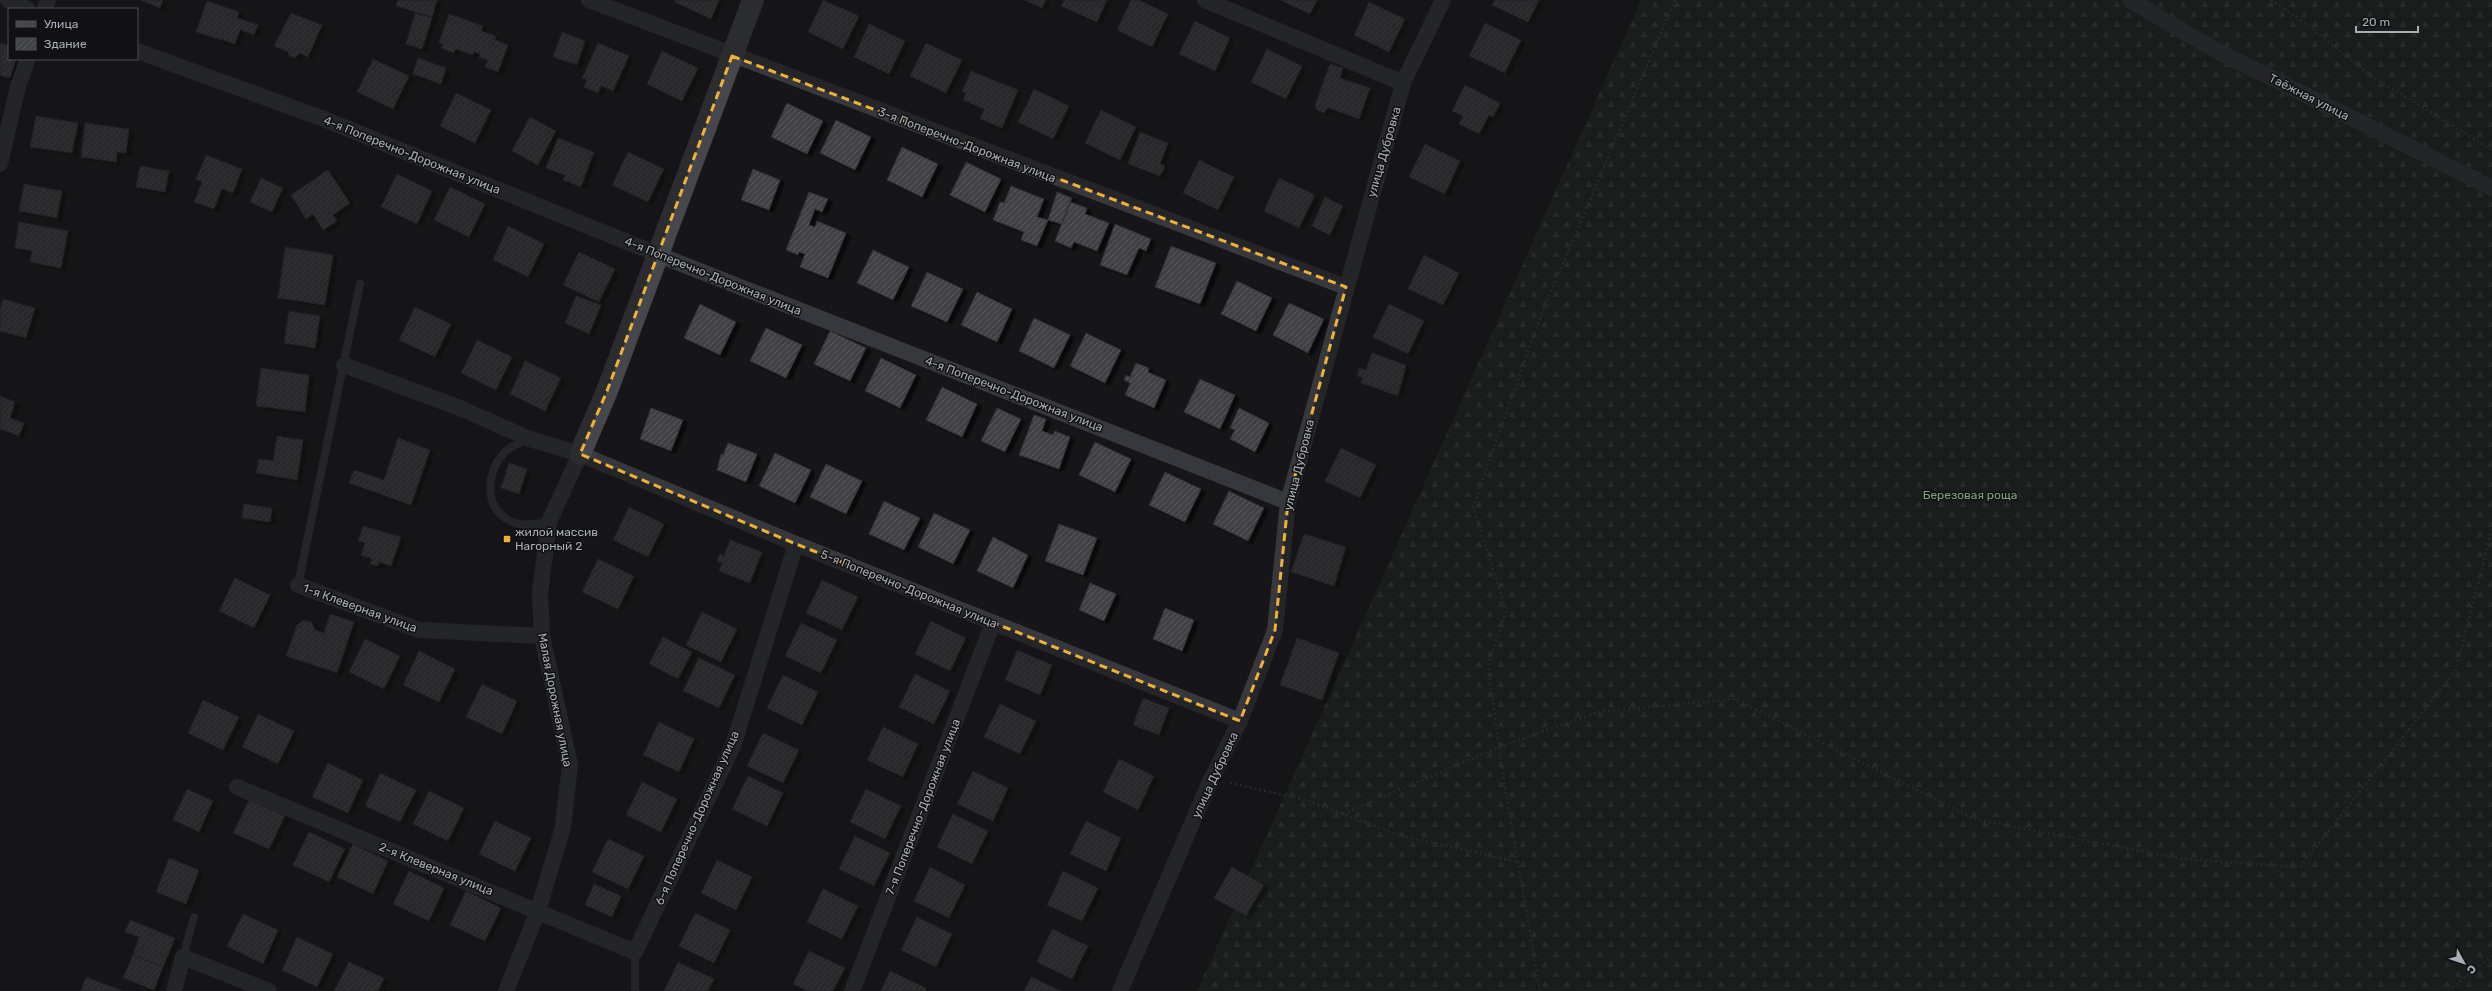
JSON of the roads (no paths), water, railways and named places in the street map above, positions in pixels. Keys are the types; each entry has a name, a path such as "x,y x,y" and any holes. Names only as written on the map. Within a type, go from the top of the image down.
{"street":[{"path":"8,0 25,8"},
{"name":"3-я Поперечно-Дорожная улица","path":"589,0 732,56 1346,288"},
{"path":"344,365 460,408 530,439 580,454 607,391 659,255 753,0"},
{"name":"улица Дубровка","path":"1120,991 1211,779 1240,721 1275,630 1288,502 1403,83 1443,0"},
{"name":"Таёжная улица","path":"2130,0 2217,51 2492,188"},
{"path":"1213,2 1403,83"},
{"name":"4-я Поперечно-Дорожная улица","path":"138,51 324,119 659,255 1288,502"},
{"path":"0,164 18,86 28,60"},
{"name":"Малая Дорожная улица","path":"506,991 538,911 564,827 570,765 542,636 540,593 549,522 580,454"},
{"name":"5-я Поперечно-Дорожная улица","path":"580,454 796,544 1240,721"},
{"name":"6-я Поперечно-Дорожная улица","path":"636,952 733,746 796,544"},
{"name":"1-я Клеверная улица","path":"298,585 419,630 542,636"},
{"name":"7-я Поперечно-Дорожная улица","path":"852,991 993,622"},
{"name":"2-я Клеверная улица","path":"237,787 636,952"},
{"path":"174,991 183,957 269,991"}],"lane":[{"path":"298,585 360,284"},
{"path":"530,439 514,445 503,455 494,470 489,490 499,514 511,521 529,524 549,522"},
{"path":"183,957 194,917"},
{"path":"635,991 636,952"}],"place":[{"name":"жилой массив Нагорный 2","path":"507,539"}],"park label":[{"name":"Березовая роща","path":"1970,495"}]}
